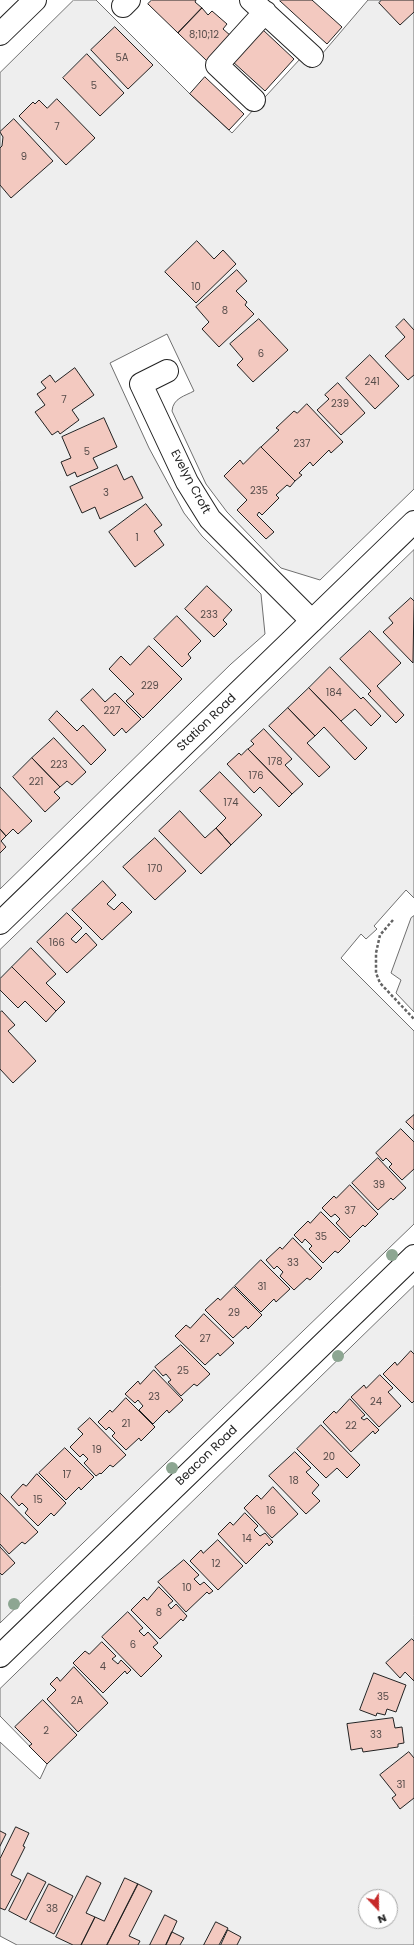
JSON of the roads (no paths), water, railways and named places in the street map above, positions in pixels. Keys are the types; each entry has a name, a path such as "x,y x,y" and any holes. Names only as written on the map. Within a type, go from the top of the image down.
{"street":[{"path":"0,34 35,0"},
{"path":"254,100 217,65 258,6 312,56"},
{"name":"Evelyn Croft","path":"167,370 141,384 187,482 210,519 312,621"},
{"name":"Station Road","path":"0,923 414,522"},
{"name":"Beacon Road","path":"0,1656 414,1256"}]}
